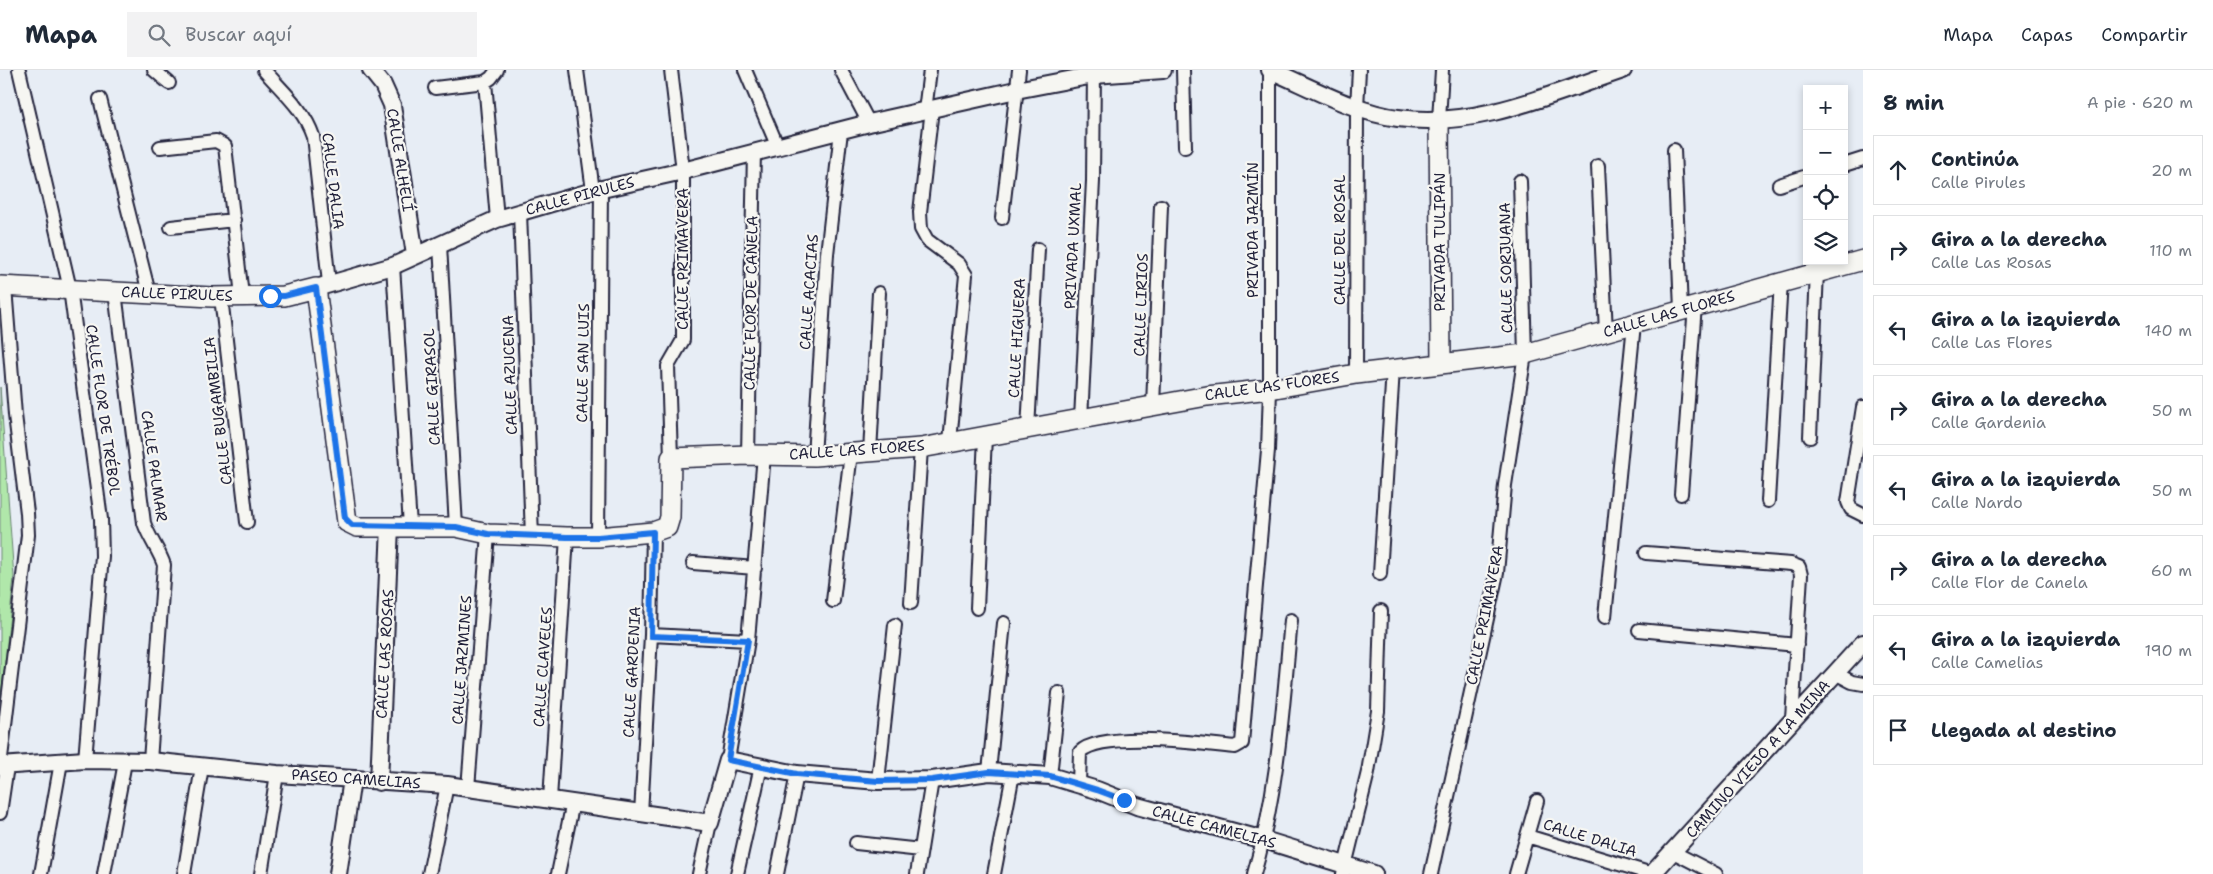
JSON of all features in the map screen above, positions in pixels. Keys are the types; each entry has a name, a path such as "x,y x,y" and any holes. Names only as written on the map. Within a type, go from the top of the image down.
{"main road":[{"name":"PRIVADA TULIPÁN","path":"1439,120 1441,363"},
{"name":"CALLE LAS FLORES","path":"671,458 756,455 814,456 921,448 950,441 986,437 1207,396 1270,389 1393,369 1525,354 1634,324 1823,267 1863,260"},
{"name":"CALLE PIRULES","path":"2,287 221,297 284,296 323,286"},
{"path":"323,286 347,522 357,526 456,527 488,534 567,537 598,537 661,527"},
{"name":"CALLE PRIMAVERA","path":"661,527 671,458"}],"street":[{"name":"CALLE FLOR DE TRÉBOL","path":"19,70 70,290 101,519 102,556 85,760"},
{"path":"154,70 169,84"},
{"name":"CALLE DALIA","path":"264,70 308,122 312,136 323,286"},
{"name":"CALLE ALHELÍ","path":"371,70 382,85 392,105 415,255"},
{"path":"577,70 597,190"},
{"name":"CALLE PRIMAVERA","path":"671,70 683,170 683,340 668,366 671,458"},
{"path":"745,70 777,145"},
{"path":"841,70 870,123"},
{"path":"930,70 920,212 921,229 927,240 959,264 966,275 950,441"},
{"path":"1002,218 1019,70"},
{"name":"CALLE PIRULES","path":"323,286 393,266 497,219 597,190 870,123 1094,73 1163,70"},
{"path":"1183,70 1185,147"},
{"path":"1270,70 1357,107 1397,118 1439,120 1490,114 1623,70"},
{"name":"PRIVADA JAZMÍN","path":"1079,784 1080,752 1085,747 1095,743 1153,740 1235,747 1242,742 1268,450 1270,389 1270,70"},
{"name":"CALLE DEL ROSAL","path":"1356,374 1357,107 1359,70"},
{"path":"1439,120 1442,70"},
{"path":"435,88 485,82 497,72"},
{"name":"PRIVADA UXMAL","path":"1081,419 1093,181 1094,73"},
{"path":"485,82 497,219"},
{"path":"100,99 149,293"},
{"name":"CALLE ACACIAS","path":"814,456 827,254 841,131"},
{"path":"160,146 216,141 223,143 227,149 242,296"},
{"path":"1674,150 1688,307 1681,494"},
{"name":"CALLE FLOR DE CANELA","path":"699,874 710,823 728,760 748,640 755,568 754,152"},
{"path":"1848,164 1863,159"},
{"path":"1598,166 1606,332"},
{"path":"1779,184 1803,177"},
{"name":"CALLE SORJUANA","path":"1520,181 1525,354"},
{"name":"CALLE SAN LUIS","path":"597,190 598,537"},
{"name":"CALLE LIRIOS","path":"1153,406 1161,206"},
{"name":"CALLE AZUCENA","path":"520,212 532,536"},
{"path":"171,227 234,220"},
{"name":"CALLE GIRASOL","path":"440,245 456,527"},
{"name":"CALLE HIGUERA","path":"1028,429 1038,249"},
{"path":"393,266 410,526"},
{"path":"1810,437 1823,267"},
{"path":"1768,501 1781,281"},
{"path":"0,813 2,766 28,535 2,287"},
{"name":"CALLE PALMAR","path":"115,292 144,523 149,539 159,550 164,565 150,761"},
{"path":"870,452 879,293"},
{"name":"CALLE BUGAMBILIA","path":"221,297 247,522"},
{"path":"1605,617 1634,324"},
{"name":"CALLE PRIMAVERA","path":"1430,874 1497,573 1505,485 1525,354"},
{"path":"1380,574 1393,369"},
{"path":"1863,407 1849,506 1855,512 1863,515"},
{"path":"977,608 986,437"},
{"path":"910,603 921,448"},
{"path":"833,602 850,453"},
{"name":"CALLE LAS ROSAS","path":"379,782 390,526"},
{"name":"CALLE GARDENIA","path":"641,814 651,636 661,527"},
{"name":"CALLE JAZMINES","path":"468,788 488,534"},
{"name":"CALLE CLAVELES","path":"550,799 567,537"},
{"path":"1646,553 1796,565 1799,567 1801,575 1792,719"},
{"path":"693,563 755,568"},
{"path":"1345,870 1368,772 1378,711 1381,611"},
{"path":"1254,874 1264,840 1278,763 1291,620"},
{"path":"989,772 1004,623"},
{"path":"878,781 895,626"},
{"path":"1640,630 1797,646"},
{"path":"651,636 748,640"},
{"name":"CAMINO VIEJO A LA MINA","path":"1652,874 1863,643"},
{"path":"1835,673 1852,682 1863,684"},
{"path":"1050,776 1059,693"},
{"name":"PASEO CAMELIAS","path":"2,766 85,760 150,761 277,774 447,785 710,823"},
{"name":"CALLE CAMELIAS","path":"728,760 797,774 878,781 932,780 989,772 1050,776 1079,784 1137,806 1264,840 1345,870 1374,874"},
{"path":"41,874 61,762"},
{"path":"104,874 125,762"},
{"path":"737,874 761,766"},
{"path":"184,874 202,767"},
{"path":"261,874 277,774"},
{"path":"777,874 797,774"},
{"path":"994,874 1013,774"},
{"path":"338,874 352,779"},
{"path":"917,874 932,780"},
{"path":"429,874 447,785"},
{"path":"558,874 573,802"},
{"path":"1527,836 1538,802"},
{"name":"CALLE DALIA","path":"1516,874 1527,836 1652,874"},
{"path":"856,843 921,850"},
{"path":"1673,852 1716,874"}],"green space":[{"path":"0,387 14,578 0,707"}],"route":[{"path":"270,296 284,296 316,288 347,522 357,526 456,527 488,534 532,536 598,537 653,532 651,636 748,640 728,760 797,774 878,781 932,780 989,772 1050,776 1124,800"}]}
